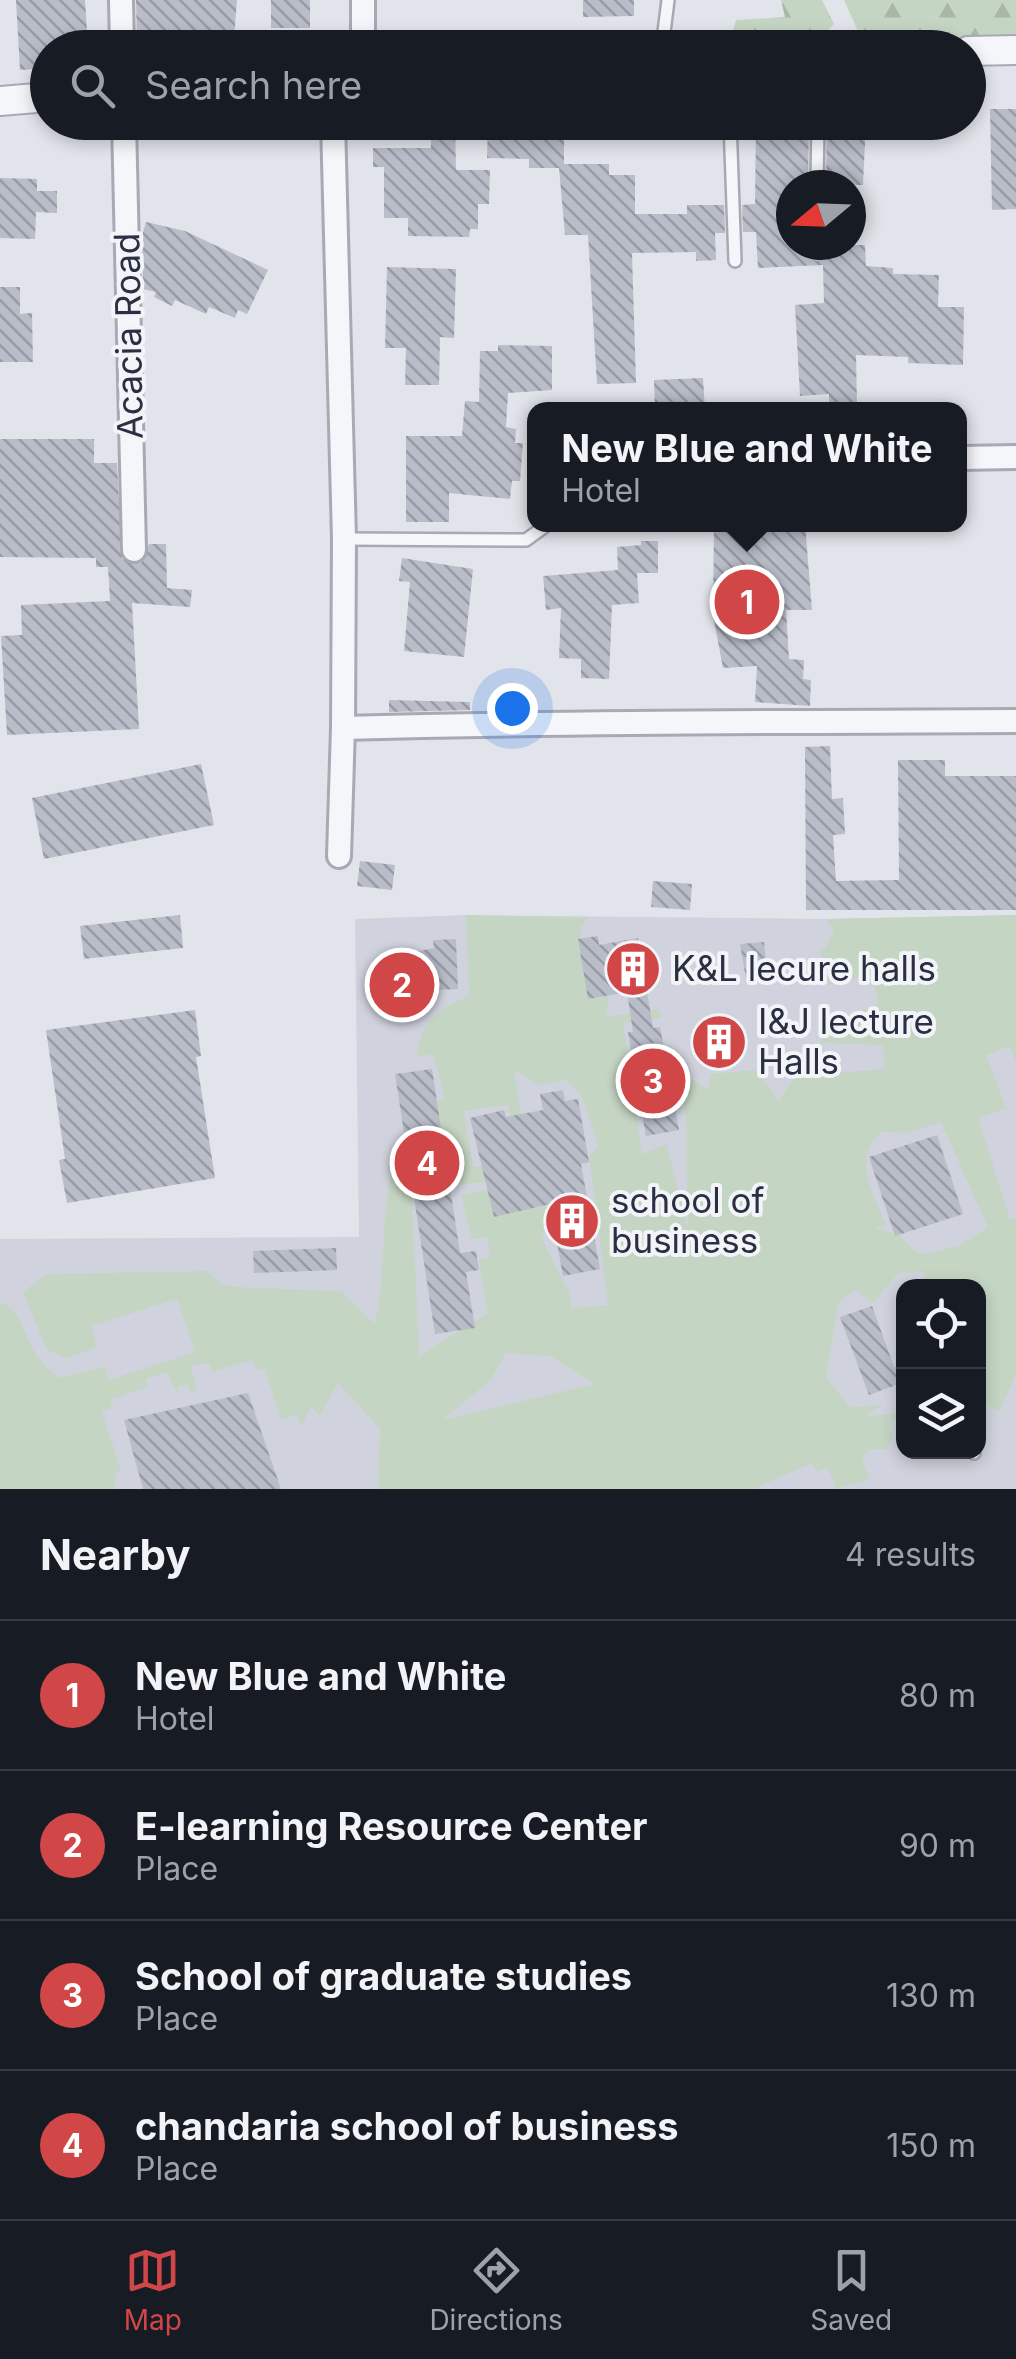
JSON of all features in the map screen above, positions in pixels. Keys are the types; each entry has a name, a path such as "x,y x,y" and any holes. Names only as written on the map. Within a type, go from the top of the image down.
{"street":[{"path":"121,0 122,30"},
{"path":"363,0 363,30"},
{"path":"986,51 1016,50"},
{"path":"0,101 30,98"},
{"name":"Acacia Road","path":"124,140 134,550"},
{"path":"333,140 344,540 339,856"},
{"path":"967,458 1016,457"},
{"path":"342,728 550,722 744,726 1016,721"}],"lane":[{"path":"664,30 668,0"},
{"path":"731,140 735,260"},
{"path":"817,170 818,140"},
{"path":"344,540 526,540 537,532"}],"shaded area":[{"path":"466,915 826,919 1016,915 1016,1489 0,1489 0,1239 359,1237 355,919"}],"green space":[{"path":"781,0 822,0 834,24 829,30 733,30 736,20 785,17"},
{"path":"844,0 1016,0 1016,37 986,37 986,30 857,30"},
{"path":"466,915 588,918 580,928 588,985 610,983 606,1017 659,1009 662,1018 623,1023 642,1154 667,1144 688,1230 686,1120 679,1070 708,1090 710,1074 755,1070 779,1100 810,1054 814,1066 824,1074 885,1069 883,1045 823,1043 818,1054 813,1050 840,1019 878,1004 873,974 828,985 827,966 819,951 826,947 834,931 826,919 1016,915 1016,1062 1010,1046 986,1055 1006,1108 978,1118 1010,1219 1016,1219 1016,1375 999,1412 986,1405 986,1279 925,1279 924,1272 898,1273 874,1303 855,1290 839,1302 826,1377 850,1407 883,1405 864,1416 896,1414 896,1419 889,1424 893,1438 887,1449 870,1450 862,1458 870,1479 836,1489 828,1468 816,1472 812,1463 753,1489 378,1489 380,1429 338,1383 320,1416 311,1407 301,1427 297,1415 281,1420 264,1368 256,1370 252,1360 212,1372 209,1363 190,1366 197,1390 191,1392 187,1384 178,1387 179,1396 167,1372 146,1379 148,1387 110,1400 113,1408 102,1412 121,1470 116,1472 115,1489 0,1489 0,1305 7,1304 15,1313 39,1358 60,1378 104,1367 109,1380 195,1352 177,1299 91,1326 97,1347 66,1358 47,1350 23,1292 47,1274 208,1271 222,1285 341,1291 375,1324 388,1193 396,1154 399,1170 411,1168 419,1356 487,1314 479,1260 490,1258 487,1237 472,1239 461,1195 552,1178 542,1239 569,1292 571,1308 608,1305 589,1156 599,1147 581,1094 567,1080 539,1085 514,1070 522,1118 519,1174 508,1105 464,1111 473,1167 484,1166 486,1181 449,1187 444,1154 454,1152 451,1136 443,1137 437,1101 445,1099 433,1054 417,1057 427,1025 448,1006 469,996","holes":["941,1122 988,1228 958,1246 924,1254 916,1252 899,1235 873,1227 886,1226 868,1177 867,1153 872,1142 882,1132 907,1133","506,1353 550,1356 595,1384 442,1420 491,1380"]}],"building":[{"path":"16,0 85,0 87,30 30,30 30,69 20,70"},
{"path":"136,0 237,0 235,30 137,30"},
{"path":"271,0 310,0 310,28 271,28"},
{"path":"583,0 634,0 634,16 583,17"},
{"path":"990,109 1016,109 1016,209 992,210"},
{"path":"431,140 455,140 456,170 490,170 489,204 478,204 478,229 470,229 469,237 408,236 408,218 384,218 384,167 373,167 373,148 431,148"},
{"path":"488,140 564,140 564,164 609,164 609,175 635,175 635,214 687,214 687,205 724,205 725,233 715,233 716,260 696,261 696,252 632,253 636,383 597,384 588,235 565,235 559,168 529,168 529,159 487,158"},
{"path":"756,140 809,140 808,170 776,170 776,260 866,260 866,266 893,268 893,274 939,275 938,307 964,307 963,365 908,363 908,357 856,355 857,402 829,402 829,394 800,396 795,305 824,303 823,265 758,268 756,232 743,232 742,205 755,204"},
{"path":"827,140 865,140 864,170 826,170"},
{"path":"0,178 37,179 37,191 57,191 57,213 36,212 35,239 0,238"},
{"path":"146,222 185,231 268,270 247,314 238,310 235,318 209,307 206,314 175,300 172,306 154,297 156,292 143,289 142,236"},
{"path":"387,267 456,269 454,338 440,337 439,385 405,385 406,348 385,348"},
{"path":"0,287 20,287 20,314 32,313 33,362 0,362"},
{"path":"498,345 552,346 552,390 508,393 506,427 516,429 515,443 523,443 520,481 512,481 510,499 449,493 449,522 406,522 406,436 462,436 465,401 479,402 480,351 498,351"},
{"path":"703,378 704,402 655,402 654,380"},
{"path":"0,439 94,439 94,463 117,463 122,559 141,563 149,544 166,544 167,588 192,590 190,607 132,603 139,729 7,735 1,636 22,635 21,605 110,601 108,567 96,567 96,558 0,557"},
{"path":"714,532 806,532 812,610 786,610 789,659 804,660 803,679 811,680 810,706 755,702 757,666 723,668 713,615"},
{"path":"641,541 658,541 658,573 637,573 639,603 612,605 609,679 581,678 581,659 559,658 561,608 546,610 543,576 618,570 617,547 641,545"},
{"path":"402,558 473,569 464,657 404,651 410,582 399,581"},
{"path":"389,700 470,702 470,710 389,712"},
{"path":"830,746 832,799 843,798 845,834 833,835 836,881 899,880 898,760 945,760 945,776 1016,776 1016,910 806,910 805,747"},
{"path":"201,764 214,825 44,859 32,798"},
{"path":"360,861 395,865 392,890 357,886"},
{"path":"653,881 692,884 690,910 651,907"},
{"path":"180,915 183,948 84,959 80,926"},
{"path":"598,936 599,945 638,938 653,1028 660,1027 679,1130 646,1136 628,1032 633,1032 627,992 588,999 578,939"},
{"path":"456,939 458,989 415,991 420,1012 398,1016 385,958 434,948 433,940"},
{"path":"764,942 768,982 746,979 740,944"},
{"path":"195,1010 201,1056 196,1057 215,1178 67,1203 59,1160 65,1159 46,1030"},
{"name":"I&J lecture Halls","path":"724,1016 733,1063 717,1066 703,1022"},
{"path":"432,1069 460,1253 476,1251 479,1270 466,1272 475,1328 435,1334 395,1074"},
{"path":"563,1090 565,1101 578,1099 589,1162 581,1164 600,1269 563,1276 550,1204 494,1217 470,1118 504,1110 506,1117 543,1110 540,1094"},
{"path":"937,1135 963,1214 895,1236 869,1157"},
{"path":"336,1248 337,1270 254,1273 253,1251"},
{"path":"872,1306 896,1367 896,1385 869,1395 840,1317"},
{"path":"248,1393 281,1489 143,1489 124,1420"}],"place":[{"name":"New Blue and White","path":"747,602"},
{"name":"K&L lecure halls","path":"633,969"},
{"name":"E-learning Resource Center","path":"402,985"},
{"name":"I&J lecture Halls","path":"719,1042"},
{"name":"School of graduate studies","path":"653,1081"},
{"name":"chandaria school of business","path":"427,1163"},
{"name":"school of business","path":"572,1221"}]}
